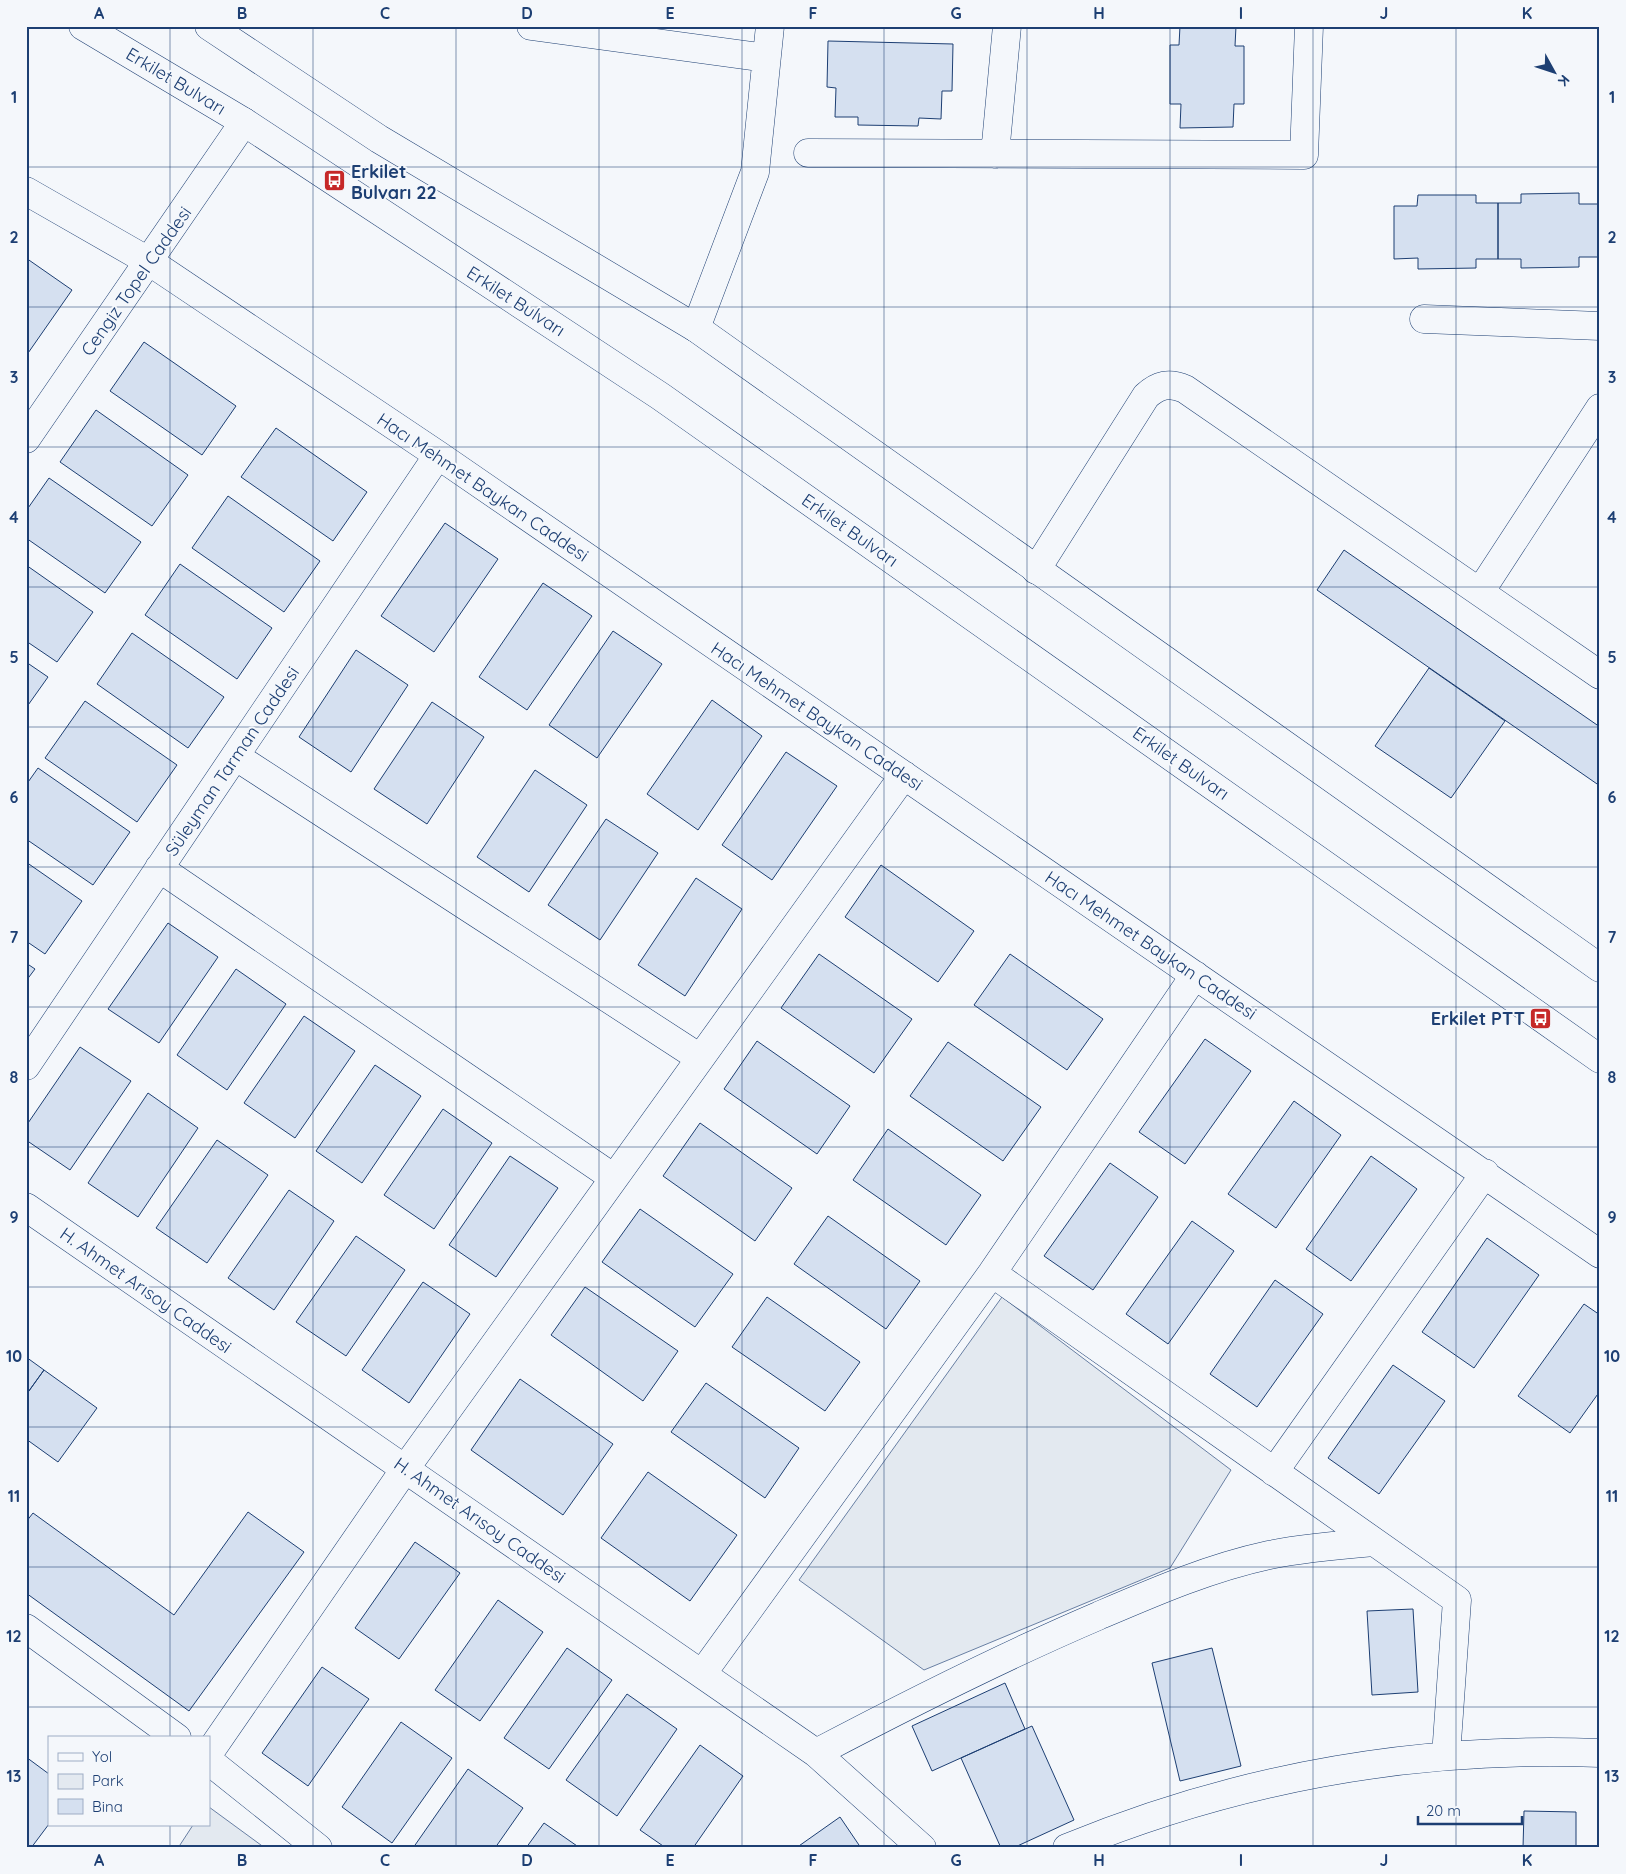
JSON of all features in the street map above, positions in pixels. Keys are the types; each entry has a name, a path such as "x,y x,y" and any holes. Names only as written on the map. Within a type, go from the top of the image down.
{"street":[{"name":"Erkilet Bulvarı","path":"83,26 244,122 660,396 1600,1060"},
{"path":"209,26 379,139 696,328 1600,968"},
{"path":"531,26 766,58"},
{"path":"696,328 755,172 770,26"},
{"path":"995,154 1007,26"},
{"path":"808,153 1304,155 1309,26"},
{"name":"Cengiz Topel Caddesi","path":"26,439 150,262 244,122"},
{"name":"Hacı Mehmet Baykan Caddesi","path":"26,191 150,262 438,455 1600,1254"},
{"path":"1424,319 1600,326"},
{"path":"1036,570 1146,396 1154,389 1164,385 1175,384 1185,389 1600,675"},
{"path":"1480,592 1600,408"},
{"name":"Süleyman Tarman Caddesi","path":"26,1066 438,455"},
{"path":"235,756 700,1058"},
{"path":"210,1752 405,1469 904,775"},
{"path":"160,868 614,1178"},
{"path":"702,1674 992,1273 1195,975"},
{"path":"1274,1472 1484,1174"},
{"name":"H. Ahmet Arısoy Caddesi","path":"26,1207 816,1753 922,1848"},
{"path":"992,1273 1456,1600 1446,1756"},
{"path":"816,1753 925,1696 1036,1643 1188,1578 1270,1555 1321,1546 1374,1542"},
{"path":"26,1628 174,1736"},
{"path":"1067,1848 1166,1811 1245,1788 1350,1767 1501,1752 1600,1753"},
{"path":"210,1762 318,1848"}],"green space":[{"path":"1002,1297 1231,1470 1170,1568 924,1670 799,1580"},
{"path":"210,1808 265,1848 178,1848 192,1826 210,1826"}],"building":[{"path":"1180,26 1236,26 1235,46 1244,46 1244,104 1234,104 1233,127 1180,128 1181,104 1170,104 1170,45 1179,45"},
{"path":"828,41 953,44 952,91 942,91 941,119 919,118 918,126 858,125 858,117 835,117 836,88 827,87"},
{"path":"1579,193 1579,204 1600,204 1600,257 1579,257 1579,267 1521,268 1521,259 1498,259 1498,203 1521,203 1521,194"},
{"path":"1418,195 1476,195 1476,203 1498,203 1498,259 1476,259 1476,268 1418,269 1418,258 1394,259 1394,206 1417,206"},
{"path":"26,258 72,290 26,356"},
{"path":"144,342 236,406 202,455 110,391"},
{"path":"96,410 188,475 152,526 60,462"},
{"path":"276,428 367,492 333,541 241,477"},
{"path":"49,478 141,542 105,593 26,538 26,511"},
{"path":"228,496 320,561 284,612 192,548"},
{"path":"445,523 498,559 434,652 381,616"},
{"path":"1344,550 1600,727 1600,786 1317,590"},
{"path":"180,564 272,628 237,679 145,615"},
{"path":"26,565 93,612 57,662 26,641"},
{"path":"543,583 592,616 527,710 479,677"},
{"path":"613,631 662,664 597,758 549,725"},
{"path":"132,633 224,697 188,748 97,684"},
{"path":"356,650 408,685 351,772 299,737"},
{"path":"26,662 48,677 26,708"},
{"path":"1429,668 1505,721 1451,798 1375,746"},
{"path":"712,700 762,736 698,830 647,794"},
{"path":"85,701 177,765 137,822 45,758"},
{"path":"432,702 484,737 427,824 374,789"},
{"path":"786,752 837,786 772,880 722,845"},
{"path":"38,768 130,832 93,885 26,839 26,785"},
{"path":"535,770 587,805 529,892 477,857"},
{"path":"606,819 658,853 600,940 548,905"},
{"path":"26,862 82,901 45,954 26,941"},
{"path":"881,865 974,931 938,982 845,917"},
{"path":"696,878 742,909 685,996 638,965"},
{"path":"168,923 218,957 159,1043 108,1009"},
{"path":"819,954 912,1019 874,1073 781,1008"},
{"path":"1010,954 1103,1019 1067,1070 974,1005"},
{"path":"26,963 35,969 26,981"},
{"path":"236,969 286,1004 227,1090 177,1055"},
{"path":"304,1016 355,1051 295,1138 244,1103"},
{"path":"1205,1039 1251,1071 1185,1164 1139,1132"},
{"path":"757,1041 850,1106 817,1154 724,1089"},
{"path":"948,1042 1041,1107 1003,1161 910,1096"},
{"path":"80,1047 131,1081 70,1170 26,1140 26,1126"},
{"path":"375,1065 421,1096 362,1183 316,1151"},
{"path":"148,1093 198,1128 138,1217 88,1183"},
{"path":"1294,1101 1341,1135 1276,1228 1228,1194"},
{"path":"443,1109 492,1143 434,1229 384,1195"},
{"path":"700,1123 792,1188 755,1241 663,1176"},
{"path":"888,1129 981,1195 946,1245 853,1180"},
{"path":"217,1140 268,1175 207,1263 156,1228"},
{"path":"510,1156 558,1188 496,1277 449,1245"},
{"path":"1371,1156 1417,1189 1351,1281 1306,1249"},
{"path":"1110,1163 1158,1197 1093,1290 1044,1256"},
{"path":"289,1190 334,1221 274,1310 228,1278"},
{"path":"640,1209 733,1274 695,1327 602,1262"},
{"path":"828,1216 920,1281 886,1329 794,1264"},
{"path":"1192,1221 1234,1251 1168,1344 1126,1314"},
{"path":"356,1236 405,1270 346,1356 296,1322"},
{"path":"1487,1238 1539,1275 1474,1368 1422,1332"},
{"path":"1275,1280 1323,1314 1257,1407 1210,1374"},
{"path":"423,1282 470,1314 409,1403 362,1370"},
{"path":"585,1287 678,1351 643,1401 551,1335"},
{"path":"767,1297 860,1362 825,1411 732,1347"},
{"path":"1584,1304 1600,1315 1600,1391 1570,1433 1518,1396"},
{"path":"26,1357 44,1370 26,1395"},
{"path":"1393,1365 1445,1401 1379,1494 1328,1458"},
{"path":"44,1370 97,1408 58,1462 26,1439 26,1395"},
{"path":"520,1379 613,1444 563,1515 471,1450"},
{"path":"706,1383 799,1448 765,1498 671,1432"},
{"path":"648,1472 737,1535 690,1601 601,1538"},
{"path":"248,1512 304,1552 189,1711 26,1593 26,1522 33,1513 174,1615"},
{"path":"415,1542 460,1573 399,1659 355,1628"},
{"path":"498,1600 543,1632 480,1721 435,1690"},
{"path":"1413,1609 1418,1692 1372,1695 1367,1611"},
{"path":"567,1648 612,1680 549,1769 504,1738"},
{"path":"1212,1648 1241,1766 1180,1781 1152,1663"},
{"path":"322,1667 369,1699 308,1786 262,1753"},
{"path":"1005,1683 1025,1729 932,1771 912,1726"},
{"path":"627,1694 677,1729 617,1816 566,1780"},
{"path":"401,1722 452,1758 392,1843 342,1807"},
{"path":"1032,1726 1074,1820 1013,1848 1001,1848 961,1758"},
{"path":"700,1745 743,1776 693,1848 666,1848 640,1830"},
{"path":"26,1757 48,1773 48,1825 31,1848 26,1848"},
{"path":"468,1769 523,1808 495,1848 413,1848"},
{"path":"1524,1811 1576,1812 1576,1848 1523,1848"},
{"path":"840,1817 861,1848 796,1848"},
{"path":"544,1823 580,1848 526,1848"}],"place":[{"name":"Erkilet Bulvarı 22","path":"335,181"},
{"name":"Erkilet PTT","path":"1541,1018"}]}
